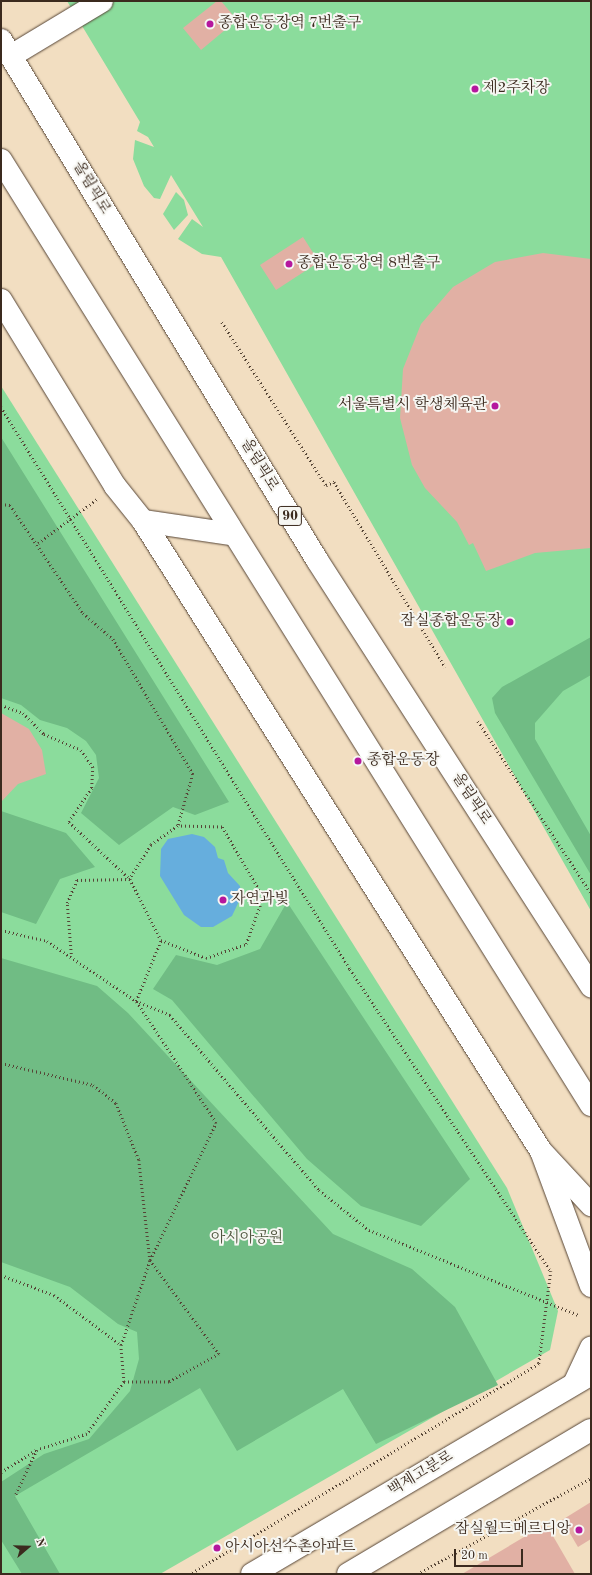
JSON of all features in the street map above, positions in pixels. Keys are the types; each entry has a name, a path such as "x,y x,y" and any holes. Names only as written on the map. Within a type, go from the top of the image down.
{"main road":[{"path":"6,48 102,1"},
{"name":"올림픽로","path":"6,48 317,560 591,986"},
{"path":"1,160 231,534 591,1105"},
{"path":"1,300 115,486 143,521 541,1151 591,1205"},
{"path":"143,521 231,534"},
{"path":"541,1151 591,1286"},
{"path":"583,1378 591,1347"},
{"name":"백제고분로","path":"252,1574 583,1378"},
{"path":"348,1574 591,1430"}],"path":[{"path":"222,322 326,485 334,482 445,667"},
{"path":"1,407 350,969 551,1271 539,1364 191,1574"},
{"path":"38,543 115,486"},
{"path":"1,504 10,505 38,543 83,613 113,639 193,774 178,826"},
{"path":"1,705 23,713 44,734 81,750 93,767 92,788 69,822 130,879 160,940 206,958 246,944 263,897 222,827 178,826 151,845 130,879"},
{"path":"478,721 591,893"},
{"path":"71,954 67,903 77,880 130,879"},
{"path":"1,930 47,941 71,954 136,1001 170,1015 319,1190 369,1230 578,1315"},
{"path":"136,1001 160,940"},
{"path":"1,1472 37,1450 87,1434 124,1382 121,1345 150,1260 216,1123 136,1001"},
{"path":"1,1063 93,1085 116,1103 139,1160 150,1260 219,1354 169,1382 124,1382"},
{"path":"1,1275 54,1294 121,1345"},
{"path":"15,1497 37,1450"},
{"path":"417,1574 591,1478"}],"green space":[{"name":"잠실종합운동장","path":"67,1 591,1 591,911 221,257 202,254 178,239 192,219 203,227 171,175 160,199 154,198 144,186 133,159 135,140 154,147 148,137 137,131 140,122"},
{"path":"176,192 184,200 188,215 174,230 163,214"},
{"name":"아시아공원","path":"1,386 507,1188 558,1311 550,1350 160,1574 1,1574"},
{"path":"1,437 229,802 195,815 173,807 119,845 81,813 99,778 96,755 86,741 67,728 40,720 21,705 1,698"},
{"path":"591,637 591,675 563,691 535,723 535,739 591,836 591,875 495,713 492,698 502,687"},
{"path":"1,811 66,833 95,867 60,879 36,924 1,912"},
{"path":"287,902 470,1179 421,1226 361,1206 307,1159 172,1000 153,989 176,955 217,965 260,949"},
{"path":"1,958 97,986 128,1013 333,1234 412,1269 455,1307 498,1385 376,1444 343,1389 237,1451 200,1388 15,1496 60,1574 22,1574 1,1540 1,1482 44,1454 89,1439 130,1391 139,1359 137,1332 118,1324 70,1287 1,1262"}],"water":[{"path":"192,834 204,837 215,847 218,858 224,860 228,873 240,886 241,897 232,916 213,927 201,927 184,915 160,876 161,849 168,839"}],"building":[{"name":"종합운동장역 7번출구","path":"217,1 221,1 237,20 201,50 183,28"},
{"name":"종합운동장역 8번출구","path":"303,237 319,262 276,290 260,265"},
{"name":"서울특별시 학생체육관","path":"543,253 591,259 591,548 535,553 486,571 473,543 469,545 457,522 425,488 412,465 400,418 403,369 421,324 453,287 495,262"},
{"path":"1,713 29,729 42,750 46,774 18,784 1,802"},
{"name":"잠실월드메르디앙","path":"591,1502 591,1539 578,1547 562,1520"},
{"path":"546,1524 575,1574 462,1574"}],"place":[{"name":"종합운동장역 7번출구","path":"210,24"},
{"name":"제2주차장","path":"475,89"},
{"name":"종합운동장역 8번출구","path":"289,264"},
{"name":"서울특별시 학생체육관","path":"495,406"},
{"name":"잠실종합운동장","path":"510,622"},
{"name":"종합운동장","path":"358,761"},
{"name":"자연과빛","path":"223,900"},
{"name":"잠실월드메르디앙","path":"579,1530"},
{"name":"아시아선수촌아파트","path":"217,1548"}]}
